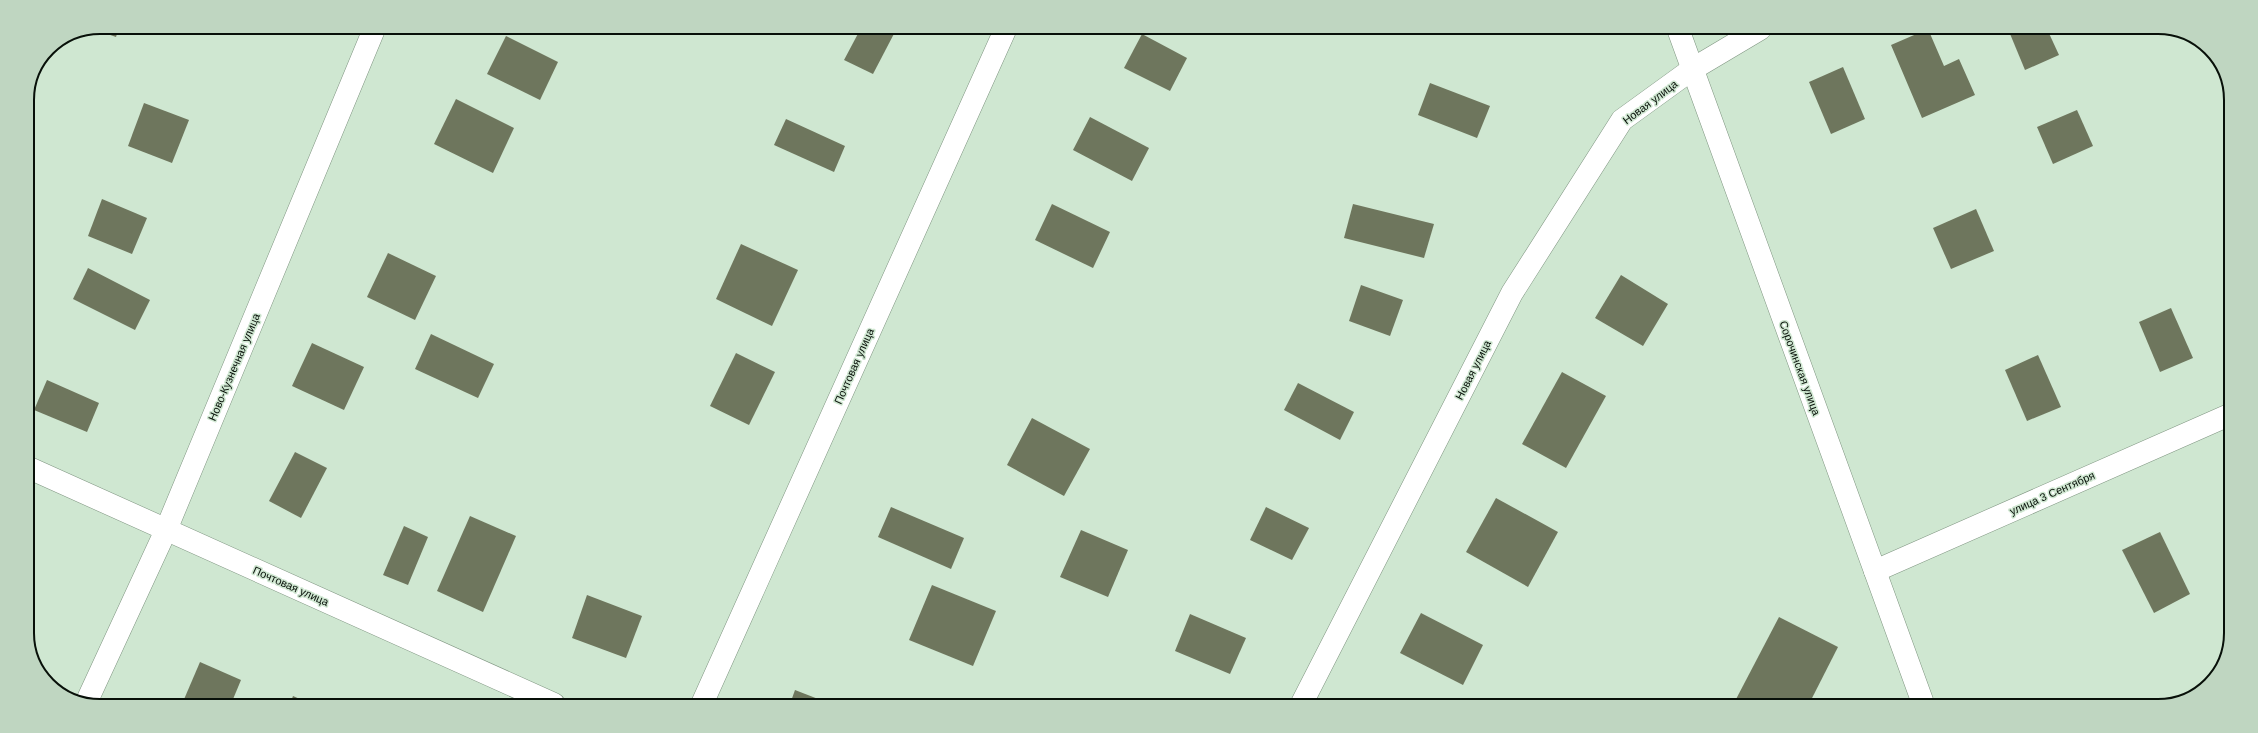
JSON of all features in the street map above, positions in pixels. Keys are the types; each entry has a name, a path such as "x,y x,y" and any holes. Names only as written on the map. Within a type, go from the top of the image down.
{"street":[{"name":"Ново-Кузнечная улица","path":"88,698 166,530 372,34"},
{"name":"Почтовая улица","path":"704,699 1003,34"},
{"name":"Сорочинская улица","path":"1680,34 1691,70 1921,699"},
{"name":"Новая улица","path":"1304,699 1512,293 1622,120 1691,70 1752,34"},
{"name":"улица 3 Сентября","path":"1875,571 2224,418"},
{"name":"Почтовая улица","path":"34,470 543,699"}],"building":[{"path":"107,34 117,34 116,37"},
{"path":"858,34 894,34 873,74 844,60"},
{"path":"1142,34 1187,58 1170,91 1124,68"},
{"path":"1916,34 1930,34 1944,66 1959,59 1975,95 1922,118 1891,45"},
{"path":"2010,34 2049,34 2059,55 2025,70"},
{"path":"506,36 558,62 540,100 487,74"},
{"path":"1843,67 1865,119 1831,134 1809,82"},
{"path":"1430,83 1490,106 1477,138 1418,115"},
{"path":"456,99 514,128 493,173 434,144"},
{"path":"144,103 189,120 172,163 128,146"},
{"path":"2077,110 2093,146 2053,164 2037,127"},
{"path":"1090,117 1149,148 1132,181 1073,150"},
{"path":"786,119 845,146 834,172 774,145"},
{"path":"102,199 147,218 132,254 88,236"},
{"path":"1052,204 1110,232 1093,268 1035,240"},
{"path":"1353,204 1434,224 1424,258 1344,238"},
{"path":"1976,209 1994,251 1951,269 1933,228"},
{"path":"741,244 798,270 772,326 716,299"},
{"path":"388,253 436,276 415,320 367,297"},
{"path":"88,268 150,300 135,330 73,299"},
{"path":"1621,275 1668,304 1643,346 1595,318"},
{"path":"1361,285 1403,300 1390,336 1349,321"},
{"path":"2171,308 2193,358 2160,372 2139,322"},
{"path":"431,334 494,364 478,398 415,369"},
{"path":"312,343 364,367 344,410 292,386"},
{"path":"736,353 775,372 749,425 710,406"},
{"path":"2038,355 2061,407 2027,421 2005,370"},
{"path":"1562,372 1606,396 1566,468 1522,444"},
{"path":"47,380 99,403 87,432 34,410"},
{"path":"1298,383 1354,412 1340,440 1284,410"},
{"path":"1032,418 1090,449 1064,496 1007,465"},
{"path":"295,452 327,468 301,518 269,501"},
{"path":"1496,498 1558,532 1528,587 1466,552"},
{"path":"891,507 964,538 951,569 878,537"},
{"path":"1266,507 1309,528 1292,560 1250,540"},
{"path":"470,516 516,536 483,612 437,591"},
{"path":"404,526 428,537 408,585 383,575"},
{"path":"1081,530 1128,550 1108,597 1060,577"},
{"path":"2160,532 2190,594 2154,613 2122,550"},
{"path":"932,585 996,611 973,666 909,640"},
{"path":"587,595 642,616 626,658 572,638"},
{"path":"1421,613 1483,645 1463,685 1400,653"},
{"path":"1190,614 1246,638 1230,674 1175,651"},
{"path":"1779,617 1838,647 1812,699 1736,699"},
{"path":"200,662 241,680 233,699 184,699"},
{"path":"795,690 818,699 792,699"},
{"path":"293,696 300,699 292,699"}]}
